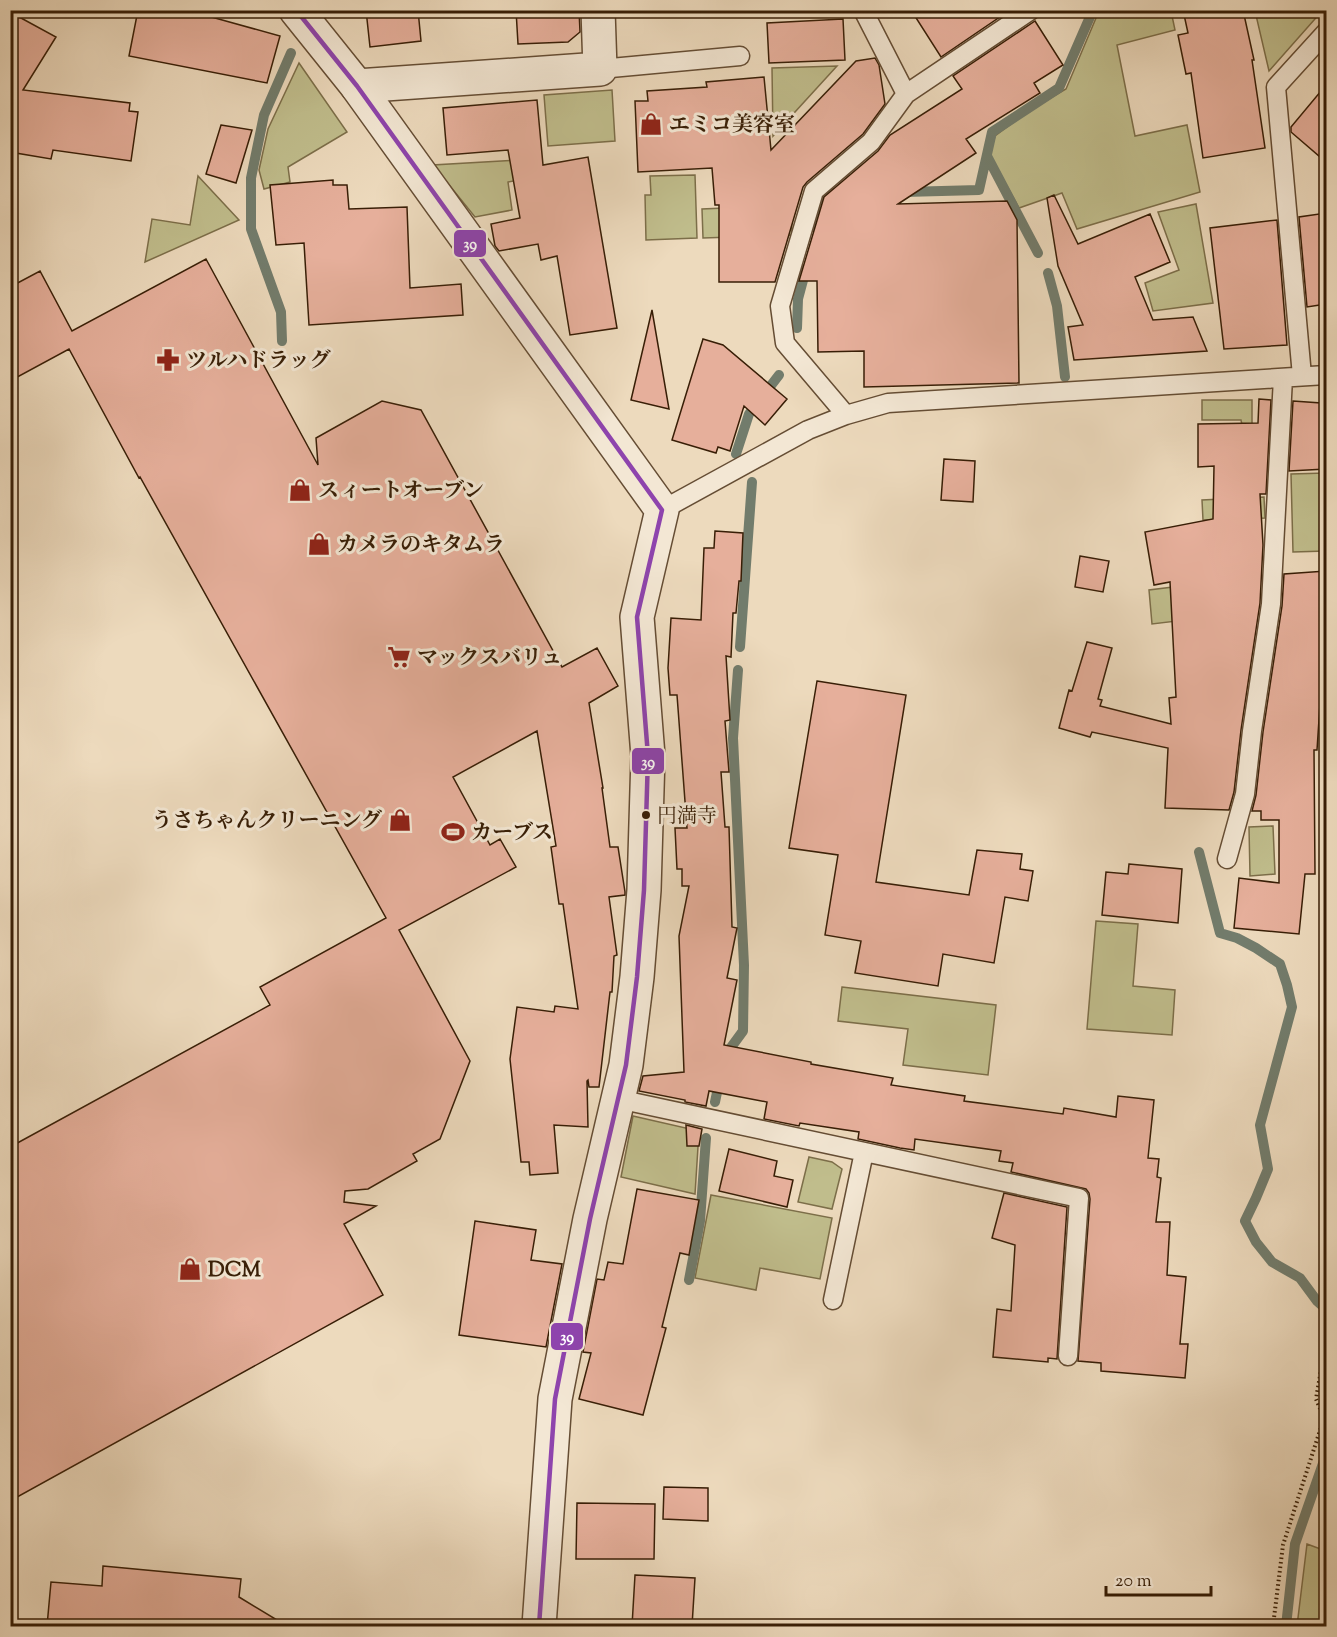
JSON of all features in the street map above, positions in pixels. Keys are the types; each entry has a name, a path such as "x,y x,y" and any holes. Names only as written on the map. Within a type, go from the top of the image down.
{"street":[{"path":"296,10 357,86 662,510 637,617 648,756 644,890 637,977 626,1065 590,1219 555,1400 539,1626"},
{"path":"357,86 600,69 598,10"}],"lane":[{"path":"863,10 906,94"},
{"path":"846,415 785,343 780,306 814,192 871,142 906,94 1031,10"},
{"path":"1302,376 1276,87 1326,32"},
{"path":"600,69 740,56"},
{"path":"662,510 808,430 846,415 888,403 1326,375"},
{"path":"1227,859 1245,794 1271,604 1283,378"},
{"path":"618,1099 1079,1198 1068,1356"},
{"path":"833,1300 864,1152"}],"path":[{"path":"1273,1626 1283,1545 1324,1418 1316,1399 1326,1341"}],"shaded area":[{"path":"1255,10 1322,11 1269,71"},
{"path":"1099,11 1171,11 1175,30 1117,45 1135,136 1187,125 1200,192 1077,229 1062,193 1019,208 990,155 995,136 1030,110 1066,89"},
{"path":"299,63 347,132 288,167 290,182 264,189 259,170 268,129"},
{"path":"837,66 773,136 772,68"},
{"path":"612,90 615,141 548,146 544,95"},
{"path":"518,160 519,180 508,182 512,210 475,217 433,165"},
{"path":"695,175 697,238 646,240 645,195 651,195 650,176"},
{"path":"198,176 239,220 145,262 152,219 190,225"},
{"path":"1196,204 1213,303 1153,311 1145,283 1179,270 1158,212"},
{"path":"791,205 792,235 703,238 702,209"},
{"path":"1202,400 1252,400 1252,425 1242,425 1241,420 1202,420"},
{"path":"1326,473 1326,551 1293,552 1291,474"},
{"path":"1264,497 1265,518 1203,520 1202,500"},
{"path":"1197,584 1219,616 1152,624 1149,590"},
{"path":"1273,826 1275,874 1250,876 1249,827"},
{"path":"1096,921 1138,924 1133,986 1175,990 1172,1035 1087,1029"},
{"path":"842,987 996,1005 988,1075 903,1065 908,1029 838,1021"},
{"path":"633,1116 699,1131 695,1194 621,1177"},
{"path":"809,1157 832,1162 842,1169 832,1209 798,1202"},
{"path":"711,1195 832,1218 820,1279 760,1268 756,1290 695,1278"},
{"path":"1307,1544 1326,1551 1326,1626 1297,1626"}],"building":[{"path":"138,10 204,10 204,15 280,36 267,83 129,56"},
{"path":"366,10 418,10 421,41 370,47"},
{"path":"516,10 579,10 580,32 568,42 518,44"},
{"path":"911,10 1010,10 941,57"},
{"path":"1183,10 1243,10 1254,60 1252,60 1265,148 1203,158 1191,73 1186,74 1178,35 1188,33"},
{"path":"10,12 56,37 23,90 130,103 129,111 138,112 131,161 53,150 51,159 10,152"},
{"path":"843,19 845,60 769,63 767,23"},
{"path":"1035,21 1063,65 1034,83 1040,93 966,139 976,153 898,204 1007,201 1017,220 1019,383 864,387 864,351 818,352 817,281 799,281 824,197 878,151 890,135 962,89 953,76"},
{"path":"875,58 879,65 885,104 863,134 803,187 775,282 719,282 719,205 715,205 712,168 638,172 635,101 648,101 647,91 707,87 706,82 764,77 771,150 856,61"},
{"path":"1326,85 1326,162 1291,132 1291,127"},
{"path":"537,100 543,165 588,157 617,328 570,335 557,256 541,260 538,244 499,251 495,246 491,224 520,218 508,150 447,155 443,108"},
{"path":"221,125 252,130 236,183 206,174"},
{"path":"333,180 333,185 347,185 349,209 407,207 410,288 461,284 463,315 309,325 304,243 276,245 270,185"},
{"path":"1054,195 1078,244 1150,214 1170,262 1135,277 1153,320 1193,317 1207,351 1074,360 1068,327 1083,325 1058,266 1047,198"},
{"path":"1326,213 1326,304 1307,307 1299,217"},
{"path":"1277,220 1287,345 1224,349 1210,228"},
{"path":"206,259 318,465 316,438 382,401 421,410 562,667 597,648 618,686 589,703 610,847 618,847 625,892 625,895 609,897 617,955 614,956 612,992 610,992 599,1087 589,1087 587,1081 588,1127 554,1125 558,1173 530,1175 529,1162 521,1162 510,1059 517,1007 554,1012 555,1006 578,1009 563,904 559,904 551,847 556,846 537,731 453,777 490,845 500,839 516,867 399,930 470,1061 440,1139 413,1154 417,1161 368,1189 345,1191 344,1202 376,1206 344,1224 383,1295 10,1501 10,1147 270,1005 260,987 386,918 69,349 10,381 10,287 40,271 72,331"},
{"path":"652,310 669,409 631,400"},
{"path":"703,339 723,345 787,399 765,425 744,406 730,451 718,447 716,453 672,440"},
{"path":"1259,399 1271,400 1266,494 1260,494 1263,545 1260,603 1234,792 1229,810 1165,808 1168,748 1092,732 1090,737 1059,728 1069,690 1072,691 1087,642 1112,648 1098,699 1102,700 1100,706 1171,724 1169,698 1176,697 1170,582 1154,585 1145,532 1213,519 1214,466 1198,467 1198,424 1258,423"},
{"path":"1293,401 1321,403 1321,406 1326,406 1326,469 1289,471"},
{"path":"944,459 975,461 973,502 941,500"},
{"path":"715,531 743,533 741,581 739,581 736,613 733,613 731,657 726,656 730,720 725,721 729,772 721,772 725,827 729,827 732,927 737,928 727,978 737,980 724,1045 811,1062 811,1064 893,1078 891,1085 965,1096 964,1101 1063,1114 1064,1108 1116,1117 1118,1096 1154,1100 1148,1158 1159,1159 1157,1177 1161,1178 1156,1222 1170,1222 1167,1275 1186,1277 1180,1344 1188,1344 1185,1378 1101,1371 1101,1363 1078,1361 1090,1199 1086,1189 1011,1172 1013,1163 999,1161 1001,1151 915,1139 914,1150 900,1148 858,1139 859,1132 800,1123 799,1126 764,1119 767,1102 709,1091 706,1106 639,1091 643,1076 684,1072 679,936 689,886 682,886 682,869 677,869 675,828 687,828 677,695 670,695 668,668 671,618 701,620 704,548 714,548"},
{"path":"1080,556 1109,561 1103,592 1075,587"},
{"path":"1326,571 1326,658 1323,658 1317,750 1314,750 1315,874 1305,874 1299,934 1234,928 1239,878 1279,883 1279,820 1261,820 1261,811 1252,811 1282,606 1284,574"},
{"path":"817,681 906,695 876,882 969,895 977,850 1022,854 1020,869 1033,871 1028,901 1005,897 994,963 943,954 938,986 855,973 861,941 825,935 838,855 789,848"},
{"path":"1129,864 1182,869 1178,923 1102,915 1106,872 1128,874"},
{"path":"686,1125 702,1129 699,1146 687,1146"},
{"path":"729,1149 777,1161 774,1176 793,1180 787,1207 719,1191"},
{"path":"637,1189 699,1200 689,1255 680,1253 662,1327 666,1328 643,1415 579,1399 591,1353 583,1352 597,1279 604,1280 608,1262 623,1264"},
{"path":"1004,1193 1067,1207 1057,1359 1048,1358 1048,1362 993,1357 997,1309 1011,1311 1015,1245 992,1238"},
{"path":"475,1221 536,1230 531,1260 562,1264 546,1347 459,1335"},
{"path":"664,1487 708,1488 708,1521 663,1519"},
{"path":"577,1503 655,1504 654,1559 576,1559"},
{"path":"103,1566 241,1579 239,1597 287,1626 47,1626 51,1582 102,1586"},
{"path":"635,1575 695,1578 692,1626 632,1626"}],"waterway":[{"path":"904,192 979,190 992,132 1059,88 1093,10"},
{"path":"282,341 281,312 251,229 251,178 264,115 291,53"},
{"path":"987,156 1038,253"},
{"path":"816,228 823,197 831,193 838,193"},
{"path":"797,328 798,299 806,269"},
{"path":"1048,273 1057,306 1065,377"},
{"path":"736,454 749,414 779,375"},
{"path":"740,647 752,482"},
{"path":"724,1057 743,1031 744,965 733,738 738,670"},
{"path":"1199,852 1220,933 1237,938 1280,964 1292,1007 1260,1125 1268,1169 1245,1221 1256,1242 1272,1262 1300,1278 1326,1309"},
{"path":"715,1102 720,1078"},
{"path":"689,1280 700,1221 706,1138"},
{"path":"1286,1626 1295,1544 1326,1455"}],"transit line":[{"name":"39","path":"296,10 357,86 662,510 637,617 648,756 644,890 637,977 626,1065 590,1219 555,1399 539,1626"}],"place":[{"name":"エミコ美容室","path":"651,124"},
{"name":"ツルハドラッグ","path":"168,360"},
{"name":"スィートオーブン","path":"300,490"},
{"name":"カメラのキタムラ","path":"319,544"},
{"name":"マックスバリュ","path":"399,657"},
{"name":"円満寺","path":"646,815"},
{"name":"うさちゃんクリーニング","path":"400,820"},
{"name":"カーブス","path":"453,832"},
{"name":"DCM","path":"190,1269"}]}
